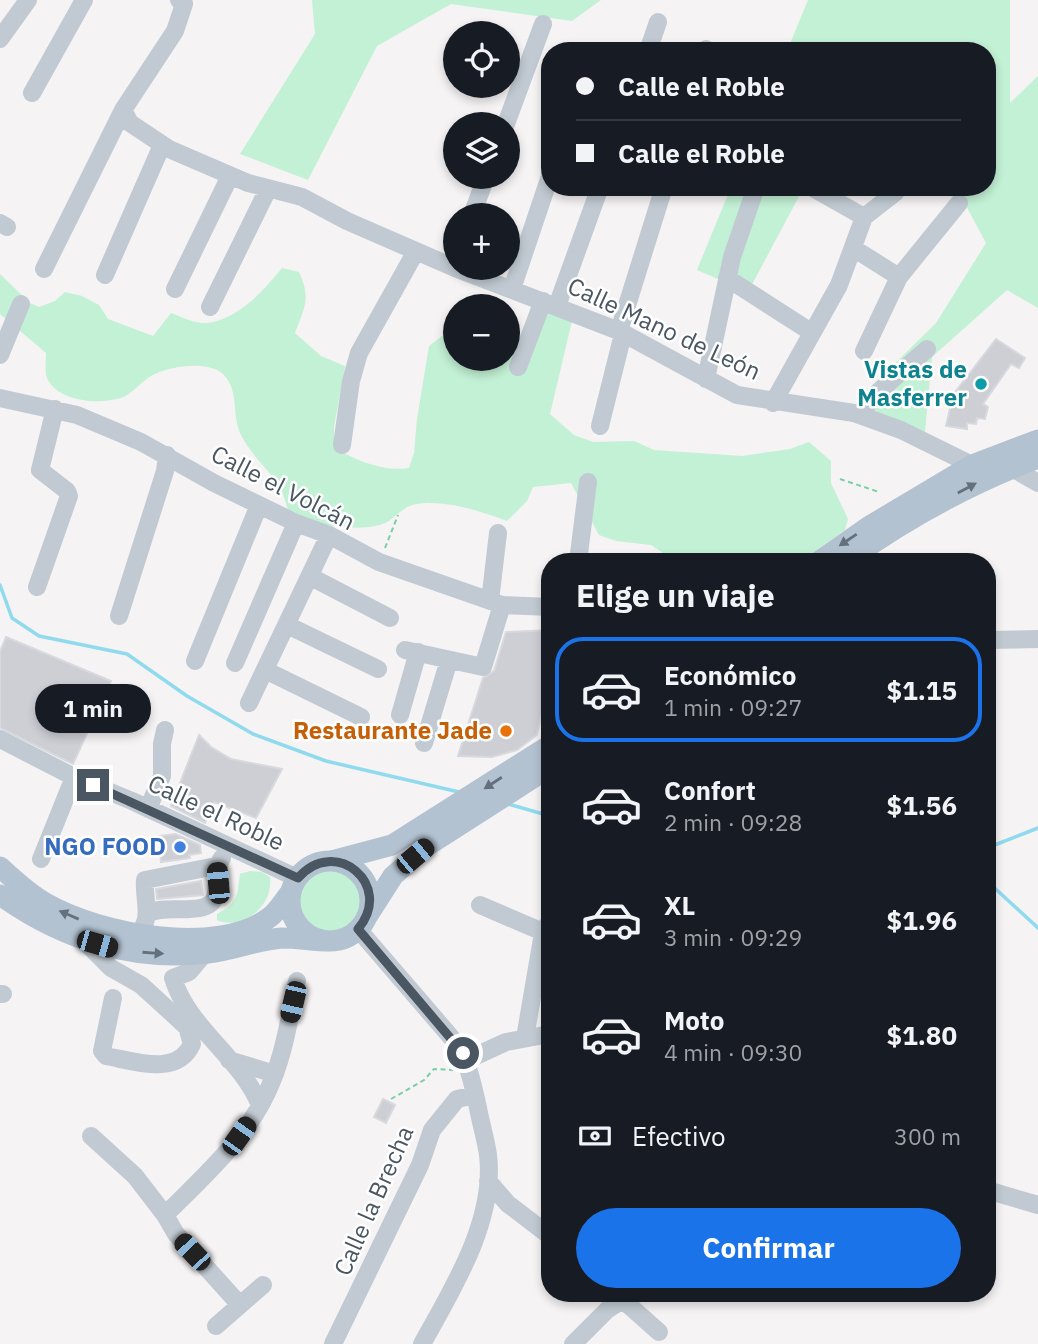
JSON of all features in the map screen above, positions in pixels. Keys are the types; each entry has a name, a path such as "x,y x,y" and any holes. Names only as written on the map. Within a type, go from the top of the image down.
{"main road":[{"path":"831,553 868,527 972,465 1038,440"},
{"path":"860,553 928,510 1038,458"},
{"path":"0,867 44,903 82,920 137,934 211,944 271,916 294,885 316,864 392,845 541,751"},
{"path":"0,895 45,924 83,940 154,955 211,944 280,939 330,941 346,937 363,923 393,876 427,846 541,773"},
{"path":"332,861 353,869 364,880 369,894 363,923"},
{"path":"294,885 293,916 302,929 315,937 330,941"}],"street":[{"path":"0,39 28,0"},
{"path":"32,93 84,0"},
{"path":"44,269 126,115 175,31 184,4 179,0"},
{"path":"651,42 658,22"},
{"path":"510,112 543,24"},
{"path":"94,192 126,115"},
{"name":"Calle Mano de León","path":"126,115 140,132 162,145 230,176 302,197 347,221 443,261"},
{"path":"105,275 162,145"},
{"path":"175,289 230,176"},
{"path":"210,307 268,189"},
{"path":"512,289 543,196"},
{"path":"520,363 550,304 596,196"},
{"path":"600,426 621,332 661,196"},
{"path":"706,379 727,278 753,196"},
{"path":"826,196 864,217"},
{"path":"773,403 839,285 864,217 890,196"},
{"path":"864,351 899,277 958,203"},
{"path":"853,248 899,277"},
{"path":"342,445 351,381 359,353 416,251"},
{"path":"727,278 811,332"},
{"name":"Calle Mano de León","path":"490,280 621,332 737,395 859,415 901,430 972,465"},
{"path":"0,355 21,304"},
{"path":"859,415 877,393 927,349"},
{"name":"Calle el Volcán","path":"0,398 55,409 167,454 214,483 296,523 329,535 379,562 496,603 541,606"},
{"path":"37,587 69,496 67,491 40,470 55,409"},
{"path":"119,616 165,471 167,454"},
{"path":"1012,468 1038,483"},
{"path":"579,553 588,482"},
{"path":"195,661 259,505"},
{"path":"235,663 296,523"},
{"path":"400,715 411,651 483,667 496,603 498,533"},
{"path":"249,703 329,535"},
{"path":"311,577 390,618"},
{"path":"287,625 378,669"},
{"path":"996,640 1038,639"},
{"path":"424,743 449,660"},
{"path":"265,670 361,717"},
{"path":"148,809 162,776 165,730"},
{"name":"Calle el Roble","path":"0,739 74,777 229,848 294,885"},
{"path":"40,859 74,777"},
{"path":"148,914 155,910 200,909 212,903 216,897 216,866 229,848"},
{"path":"137,934 143,929 148,914 144,884 148,878 216,866"},
{"path":"480,905 541,928"},
{"path":"141,985 189,972 211,944 200,909"},
{"path":"363,923 467,1060 488,1155 488,1181 472,1249 460,1277 422,1344"},
{"path":"83,940 111,968 141,985 195,1028 229,1060 260,1105"},
{"path":"525,1038 541,959"},
{"path":"113,998 102,1051 106,1056 151,1065 173,1063 189,1052 195,1028 173,978"},
{"path":"165,1215 226,1155 260,1105 275,1074 298,981"},
{"path":"467,1060 506,1042 541,1035"},
{"path":"229,1060 275,1074"},
{"name":"Calle la Brecha","path":"333,1344 420,1165 432,1130 457,1098 475,1095"},
{"path":"91,1136 135,1176 176,1234 240,1305"},
{"path":"488,1181 508,1204 541,1229"},
{"path":"996,1193 1038,1205"},
{"path":"216,1326 263,1285"},
{"path":"573,1344 614,1302"},
{"path":"626,1302 659,1332"}],"path":[{"path":"840,479 879,492"},
{"path":"379,562 398,515"},
{"path":"391,1099 424,1080 434,1069 451,1070 467,1060"}],"green space":[{"path":"312,0 601,0 572,21 451,4 377,46 308,180 240,154 315,34"},
{"path":"808,0 1010,0 1010,103 1038,76 1038,308 1007,290 932,357 925,432 874,412 859,399 936,323 986,243 961,196 996,196 996,42 791,42"},
{"path":"727,196 799,196 748,292 697,270"},
{"path":"282,268 299,272 306,296 295,333 321,356 345,366 334,427 334,447 370,464 400,469 409,468 414,453 429,346 443,335 443,371 520,371 520,336 524,334 532,303 572,321 550,414 574,435 593,442 634,441 654,450 742,456 790,449 809,442 831,461 831,483 848,519 845,530 813,553 663,553 651,545 616,541 599,535 571,483 533,487 527,501 507,521 473,510 436,503 412,505 376,526 323,525 298,520 289,517 276,481 241,435 232,388 223,374 208,367 177,367 158,372 121,398 90,401 67,396 51,384 46,375 46,353 0,314 0,274 30,303 39,307 55,301 65,292 82,296 99,305 108,319 153,336 171,313 202,323 224,319 243,308"},
{"path":"324,869 336,869 352,878 359,888 359,912 352,922 336,931 324,931 313,926 304,917 299,906 299,894 304,883 313,874"},
{"path":"262,872 270,877 267,898 261,907 254,914 236,922 217,920 217,914 236,897 240,874"}],"building":[{"name":"Vistas de Masferrer","path":"996,339 1025,358 1019,368 1011,364 983,404 988,407 985,419 977,418 976,424 967,423 967,429 946,426 953,395"},
{"path":"541,630 541,717 537,735 517,750 492,757 458,756 483,678 494,671 506,632"},
{"path":"6,637 111,681 73,764 0,728 0,652"},
{"path":"199,735 211,747 231,759 282,769 256,818 214,802 205,823 171,806"},
{"name":"NGO FOOD","path":"175,834 200,845 201,853 189,855 190,858 161,862 159,836"},
{"path":"201,881 203,895 157,899 156,889"},
{"path":"383,1099 395,1105 386,1123 374,1117"}],"waterway":[{"path":"0,585 12,618 39,636 127,654 187,696 253,734 326,761 459,792"},
{"path":"508,804 541,813"},
{"path":"996,844 1038,828"},
{"path":"996,889 1038,928"}],"place":[{"name":"Vistas de Masferrer","path":"981,384"},
{"name":"Restaurante Jade","path":"506,731"},
{"name":"NGO FOOD","path":"180,847"}],"route":[{"path":"93,785 298,878 309,867 332,861 359,873 367,887 370,901 367,916 358,929 463,1053"}]}
